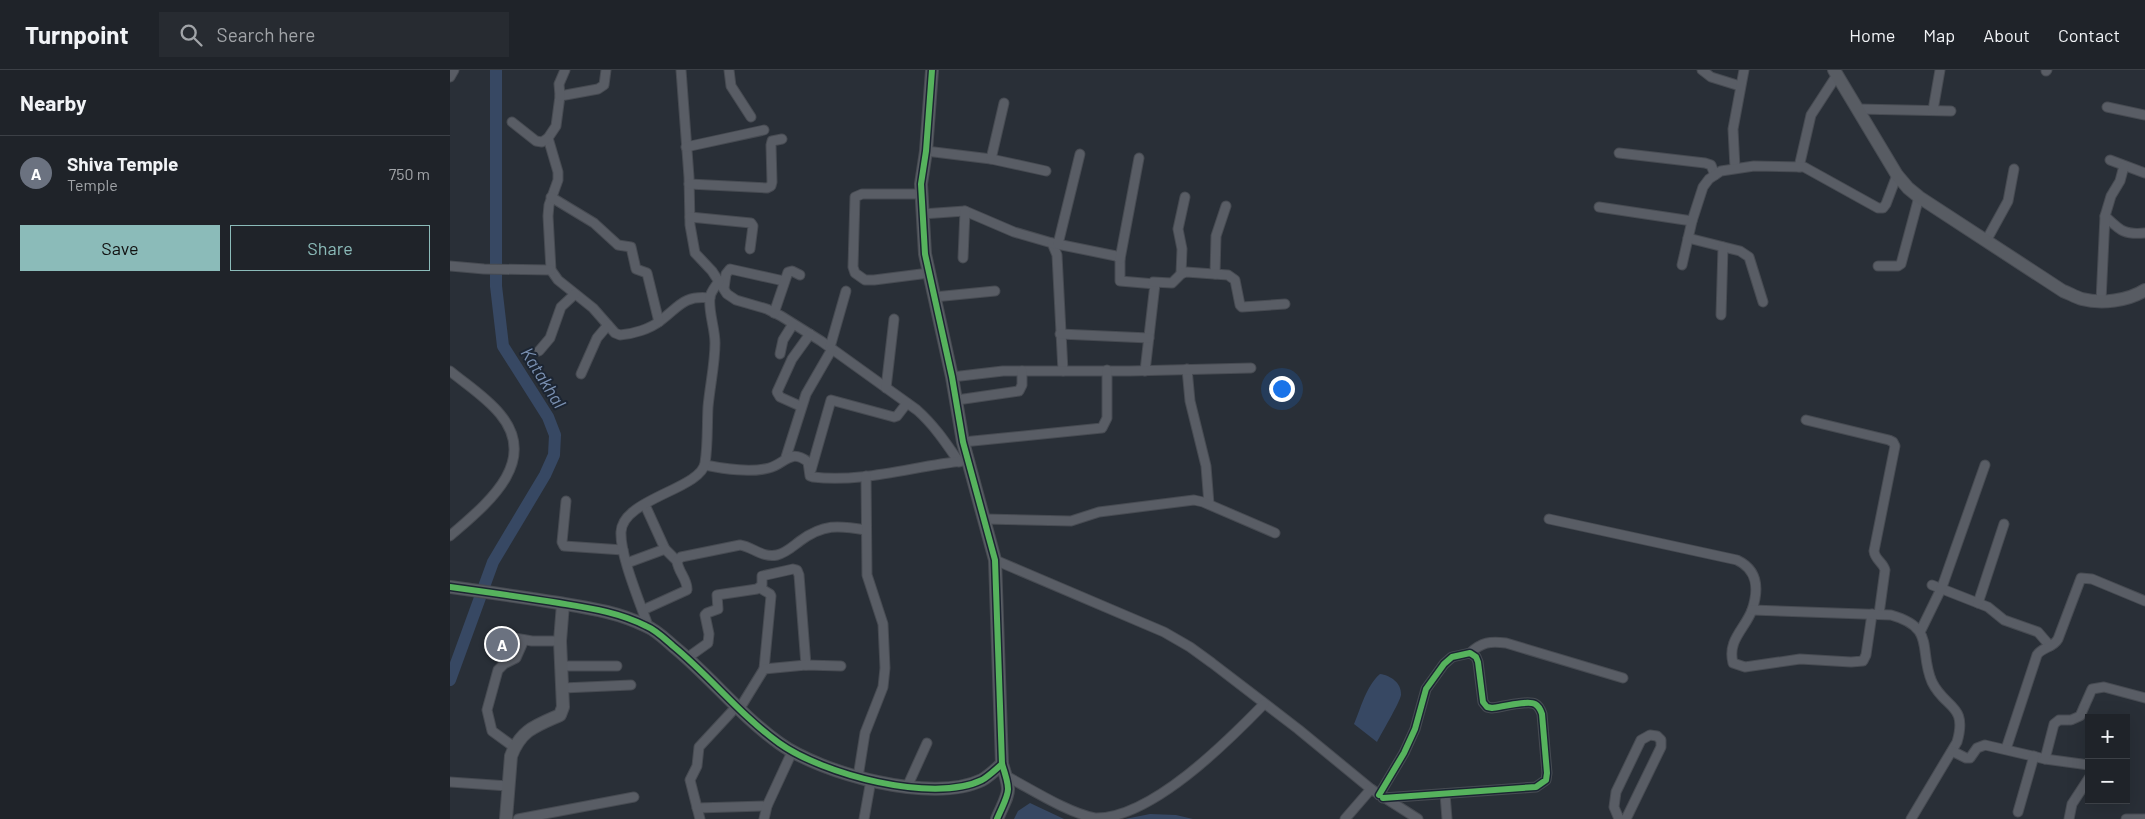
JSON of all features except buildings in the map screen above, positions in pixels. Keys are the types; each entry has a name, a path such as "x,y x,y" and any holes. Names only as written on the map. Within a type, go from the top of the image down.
{"street":[{"path":"450,77 454,70"},
{"path":"512,122 536,141 542,142 548,138 556,126 560,96 558,90 565,70"},
{"path":"560,96 598,89 604,85 606,70"},
{"path":"681,70 690,217 692,242 695,252 736,300 756,305 774,313 831,348 928,420 963,461"},
{"path":"730,70 731,86 750,117"},
{"path":"932,70 921,194 922,214 929,273 957,400 963,461 984,519 995,560 1004,770 1009,787 1008,797 997,819"},
{"path":"1702,70 1711,77 1740,86"},
{"path":"1735,168 1732,129 1744,70"},
{"path":"1933,110 1940,70"},
{"path":"1800,167 1811,114 1836,73 1897,175 1919,197 2063,290 2082,299 2119,300 2145,290"},
{"path":"991,159 1004,104"},
{"path":"2107,107 2145,115"},
{"path":"1858,109 1951,111"},
{"path":"686,147 764,130"},
{"path":"548,138 558,172 558,180 551,197 548,216 552,270 558,280 593,308 615,333 620,335 643,329 659,322 676,307 688,300 699,297 710,298"},
{"path":"689,184 768,188 772,182 772,141 782,139"},
{"path":"926,151 991,159 1046,171"},
{"path":"1620,153 1705,163 1711,165 1715,175"},
{"path":"1063,371 1055,243 1080,154"},
{"path":"1138,158 1120,259 1120,282 1172,283 1182,274 1228,275 1235,280 1242,307 1285,304"},
{"path":"2110,160 2145,173"},
{"path":"2101,301 2105,216 2124,166"},
{"path":"1682,265 1692,221 1703,187 1721,171 1735,168 1800,167 1812,170 1878,208 1883,208 1886,204 1897,175"},
{"path":"1986,241 2008,200 2014,169"},
{"path":"921,194 862,194 855,197 853,267 854,273 865,280 929,273"},
{"path":"551,197 594,223 618,245 631,247 636,268 647,273 659,322"},
{"path":"1182,274 1182,249 1178,229 1185,197"},
{"path":"1878,266 1898,266 1901,264 1919,197"},
{"path":"1215,274 1216,236 1226,206"},
{"path":"1599,207 1692,221"},
{"path":"922,214 965,211 1014,232 1116,256 1120,259"},
{"path":"963,258 965,211"},
{"path":"2105,216 2123,232 2130,234 2145,233"},
{"path":"690,217 751,223 753,226 750,249"},
{"path":"1688,238 1740,252 1750,257 1763,302"},
{"path":"1721,315 1723,247"},
{"path":"450,266 484,269 552,270"},
{"path":"648,626 623,550 621,529 624,522 645,505 697,477 705,465 708,405 715,344 710,298 730,269 784,281"},
{"path":"774,313 788,272 792,271 800,275"},
{"path":"1145,371 1156,287 1153,282"},
{"path":"786,457 800,406 831,348 846,291"},
{"path":"934,297 995,291"},
{"path":"539,351 550,338 561,307 575,294"},
{"path":"886,388 894,319"},
{"path":"780,354 783,349 783,340 793,324"},
{"path":"581,374 597,338 608,325"},
{"path":"800,406 780,397 776,392 792,359 810,334"},
{"path":"1060,334 1149,338"},
{"path":"952,377 1022,371 1145,371 1251,368"},
{"path":"1187,369 1190,401 1206,466 1209,504"},
{"path":"962,442 1102,428 1107,418 1107,370"},
{"path":"450,371 500,414 509,426 514,444 514,461 508,476 481,508 450,536"},
{"path":"957,400 1019,391 1022,385 1022,371"},
{"path":"810,472 831,400 894,417 897,416 907,403"},
{"path":"1549,519 1737,560 1747,565 1753,572 1756,592 1752,610 1739,630 1732,647 1733,663 1739,666 1745,667 1800,659 1863,661 1866,655 1885,570 1884,566 1874,556 1874,550 1895,446 1889,440 1806,420"},
{"path":"705,465 735,469 767,468 786,457 794,456 806,460 810,465 810,476 816,478 866,476 963,461"},
{"path":"1920,632 1942,588 1985,465"},
{"path":"858,777 865,733 883,687 885,668 883,624 867,574 866,476"},
{"path":"984,519 1071,521 1100,512 1186,500 1209,504 1275,533"},
{"path":"566,501 562,542 564,546 623,550"},
{"path":"643,610 687,590 687,585 677,561 666,549 645,505"},
{"path":"1978,603 2004,524"},
{"path":"677,561 681,557 740,545 762,554 778,555 787,552 801,540 828,527 842,526 866,530"},
{"path":"627,563 666,549"},
{"path":"995,560 1164,632 1190,647 1298,729 1371,789 1418,819"},
{"path":"760,588 762,576 797,570 806,665"},
{"path":"2006,749 2037,655 2058,639 2082,578 2092,579 2145,601"},
{"path":"1932,585 1978,603 1992,610 2004,620 2038,632 2050,646"},
{"path":"450,587 606,611 648,626 687,658 778,742 792,752 858,777 931,790 967,785 1004,770"},
{"path":"687,658 708,643 709,634 705,615 718,609 717,595 760,588 771,596 764,669 738,707 699,747 697,766 690,780 700,819"},
{"path":"506,819 510,756 514,747 522,735 531,728 560,715 563,706 560,641 563,604"},
{"path":"1752,610 1875,614 1903,618 1920,632 1926,646 1932,682 1958,714 1961,721 1957,742 1911,819"},
{"path":"503,636 524,640 560,641"},
{"path":"514,747 492,731 487,710 498,670 504,664 516,658 524,640"},
{"path":"1381,796 1415,729 1426,689 1444,664 1452,657 1470,653 1484,643 1492,641 1506,643 1623,678"},
{"path":"1381,796 1445,794 1536,787 1546,780 1542,714 1540,709 1535,704 1528,703 1487,707 1482,695 1478,662 1476,657 1470,653"},
{"path":"764,669 806,665 841,666"},
{"path":"562,666 617,666"},
{"path":"563,688 631,685"},
{"path":"2045,759 2056,720 2071,720 2080,716 2092,688 2104,687 2145,698"},
{"path":"1004,770 1078,813 1096,818 1110,818 1133,811 1159,798 1193,775 1264,704"},
{"path":"1619,819 1614,807 1616,792 1642,740 1650,735 1657,736 1661,740 1661,747 1626,819"},
{"path":"907,787 927,743"},
{"path":"1952,751 1970,758 1981,745 2045,759 2085,764"},
{"path":"764,819 767,806 792,752"},
{"path":"2018,812 2034,756"},
{"path":"864,819 871,780"},
{"path":"450,782 508,786"},
{"path":"2069,819 2072,804 2085,784"},
{"path":"1345,819 1371,789"},
{"path":"1445,794 1447,819"},
{"path":"518,819 634,797"},
{"path":"697,808 767,806"},
{"path":"2126,819 2145,819"}],"water":[{"path":"1380,674 1395,680 1400,687 1401,695 1377,742 1354,724 1367,691"},
{"path":"1030,803 1064,819 1014,819 1018,811"},
{"path":"1150,814 1176,815 1193,819 1125,819"}],"waterway":[{"name":"Katakhal","path":"450,680 493,562 545,475 554,455 555,435 548,417 503,346 496,286 496,70"}],"cycle path":[{"path":"932,70 926,151 921,184 925,254 952,377 963,442 995,560 1002,764 1008,787 1008,792 997,819"},
{"path":"450,587 592,609 625,617 650,628 687,658 751,720 779,743 822,765 849,775 908,787 936,789 961,787 982,780 1002,764"},
{"path":"1379,795 1404,753 1415,729 1426,689 1444,664 1452,657 1470,653 1476,657 1483,702 1487,707 1532,703 1540,709 1547,773 1546,780 1536,787 1383,798"}],"place":[{"name":"Shiva Temple","path":"502,644"}]}
